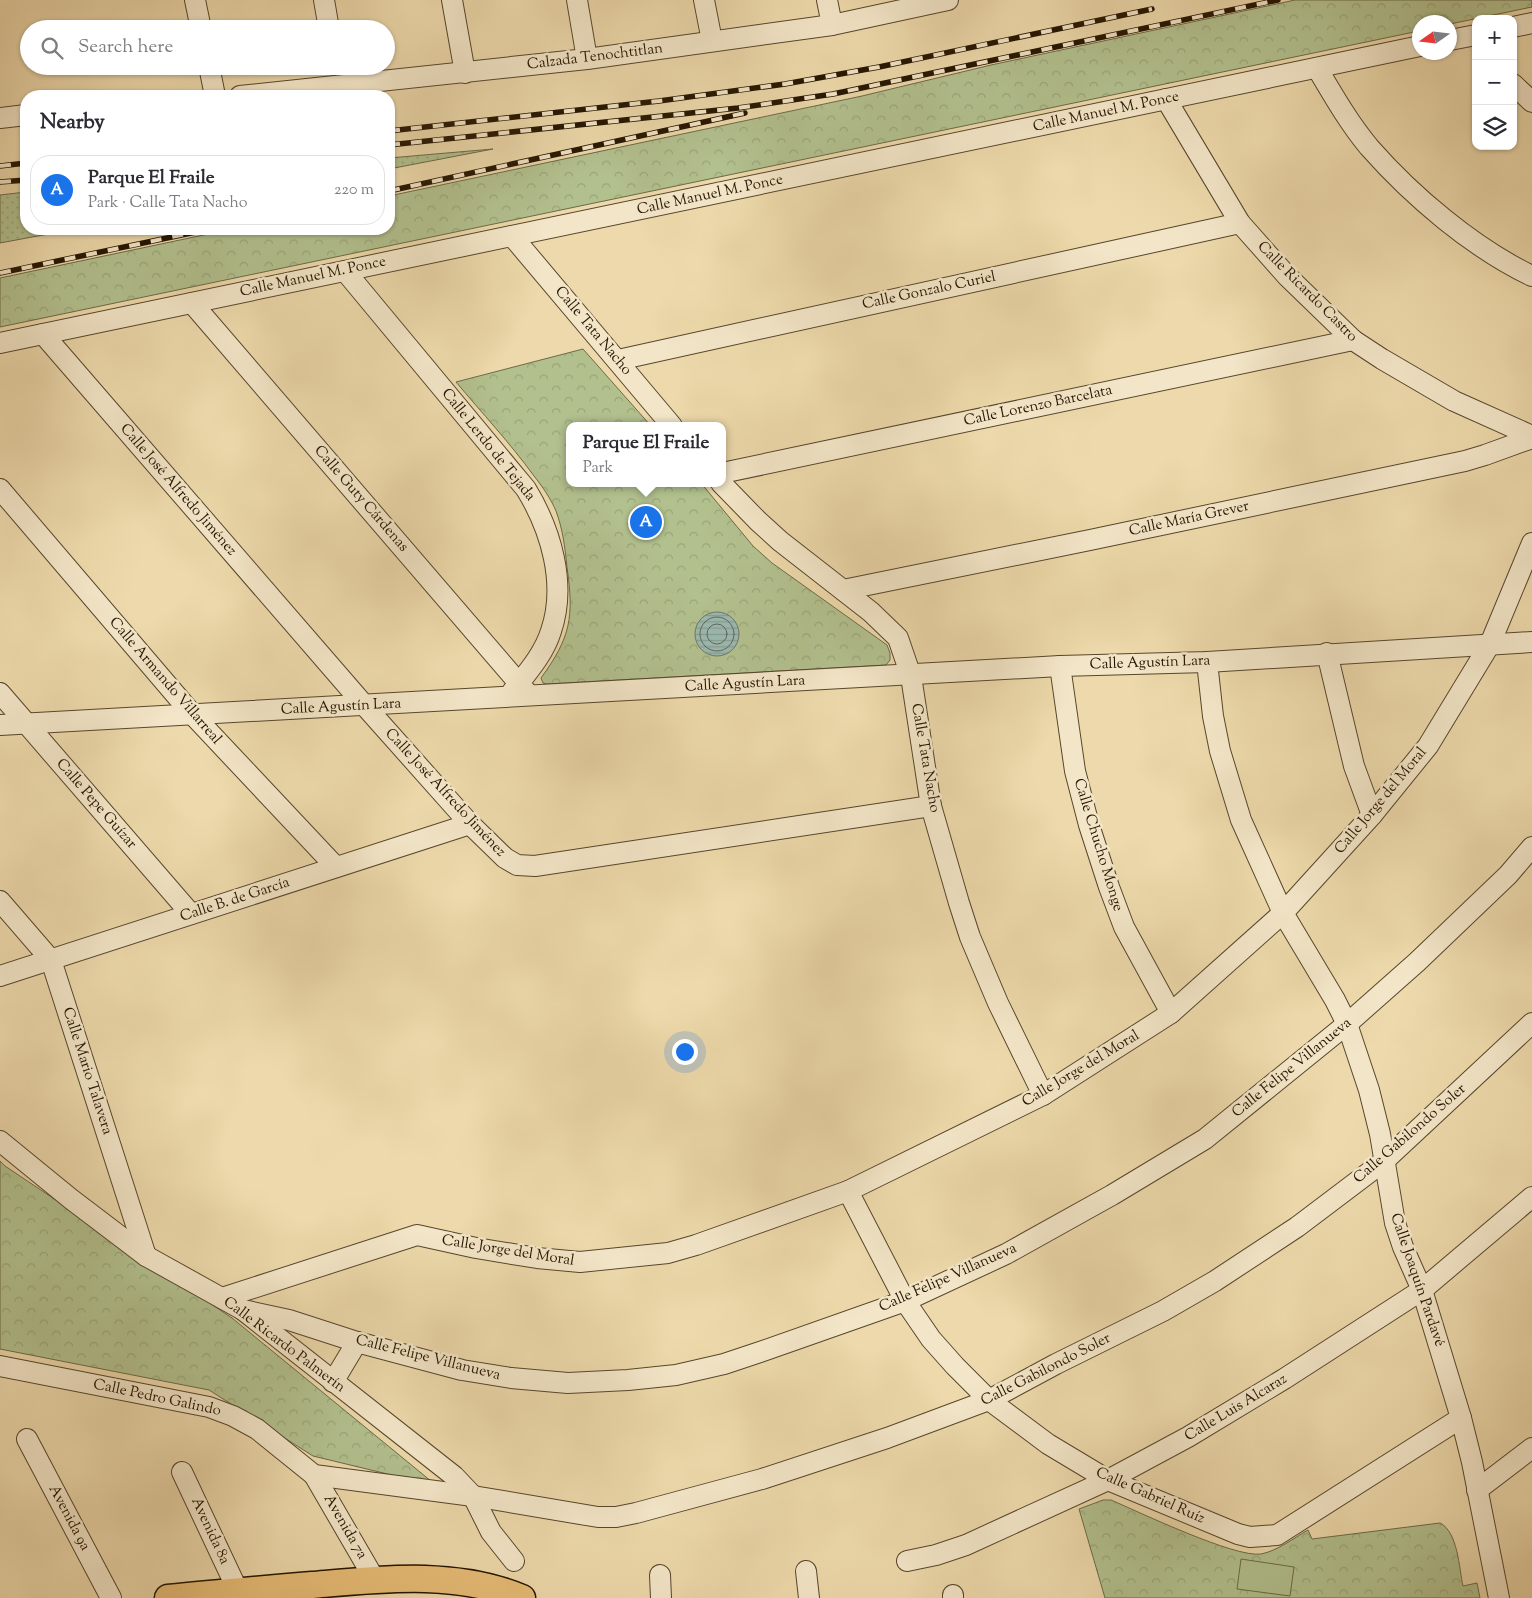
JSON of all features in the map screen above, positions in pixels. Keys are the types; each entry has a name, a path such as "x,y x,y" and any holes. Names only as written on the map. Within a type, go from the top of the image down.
{"main road":[{"path":"168,1598 375,1580 414,1579 465,1582 503,1590 522,1598"}],"street":[{"path":"195,0 199,20"},
{"path":"324,0 327,20"},
{"path":"452,0 465,73"},
{"path":"577,0 587,59"},
{"path":"704,0 712,41"},
{"path":"827,0 832,25"},
{"name":"Calzada Tenochtitlan","path":"395,74 465,73 587,59 832,25 948,0"},
{"path":"1517,26 1532,23"},
{"name":"Calle Manuel M. Ponce","path":"0,343 1412,48"},
{"path":"1317,68 1341,108 1369,146 1402,182 1452,226 1498,258 1532,276"},
{"path":"211,75 214,90"},
{"name":"Calzada Tenochtitlan","path":"268,90 338,75"},
{"path":"1517,88 1532,102"},
{"name":"Calle Ricardo Castro","path":"1166,99 1240,223 1287,276 1353,340 1454,401 1532,437"},
{"path":"0,118 20,116"},
{"name":"Calle Gonzalo Curiel","path":"618,360 1240,223"},
{"name":"Calle Tata Nacho","path":"512,236 669,422"},
{"name":"Calle Lerdo de Tejada","path":"345,271 526,489 544,522 556,570 556,615 544,648 519,691"},
{"name":"Calle Guty Cárdenas","path":"192,303 519,691"},
{"name":"Calle José Alfredo Jiménez","path":"43,334 365,706 470,824 500,855 517,865 525,867 931,806"},
{"name":"Calle Lorenzo Barcelata","path":"726,472 1353,340"},
{"name":"Calle María Grever","path":"843,590 1465,461 1532,437"},
{"name":"Calle Tata Nacho","path":"725,487 780,541 872,612 898,638 911,676 931,806 959,904 970,937 998,1003 1043,1095"},
{"name":"Calle Armando Villarreal","path":"0,489 193,715 336,867"},
{"name":"Calle Jorge del Moral","path":"222,1298 417,1235 476,1248 537,1258 580,1262 668,1253 696,1245 848,1191 1043,1095 1171,1013 1283,913 1372,815 1428,746 1490,644 1532,543"},
{"name":"Calle Agustín Lara","path":"0,725 365,706 519,691 911,676 1060,666 1207,662 1532,642"},
{"path":"1326,654 1354,766 1372,815"},
{"name":"Calle Joaquín Pardavé","path":"1207,662 1218,742 1241,820 1283,913 1335,1000 1346,1024 1369,1090 1380,1134 1383,1162 1395,1223 1403,1247 1422,1290 1461,1418 1478,1490 1499,1598"},
{"name":"Calle Chucho Monge","path":"1060,666 1076,771 1089,825 1108,886 1124,927 1171,1013"},
{"name":"Calle Pepe Guízar","path":"0,693 191,914"},
{"name":"Calle B. de García","path":"0,976 470,824"},
{"name":"Calle Felipe Villanueva","path":"243,1310 289,1320 357,1342 462,1370 511,1378 568,1383 676,1375 724,1364 905,1301 1006,1254 1112,1195 1205,1139 1346,1024 1417,962 1508,875 1532,847"},
{"name":"Calle Mario Talavera","path":"0,901 51,960 146,1256"},
{"name":"Calle Gabilondo Soler","path":"473,1496 598,1517 624,1516 762,1479 887,1438 989,1400 1056,1364 1163,1311 1215,1281 1297,1227 1383,1162 1532,1023"},
{"name":"Calle Ricardo Palmerín","path":"0,1141 71,1199 146,1256 243,1310 454,1476 473,1496 492,1532 514,1561"},
{"name":"Calle Gabriel Ruíz","path":"848,1191 905,1301 931,1339 989,1400 1048,1444 1108,1480 1238,1534 1250,1537 1277,1535 1461,1418"},
{"name":"Calle Luis Alcaraz","path":"907,1561 936,1555 966,1544 1108,1480 1188,1437 1284,1379 1422,1290 1532,1197"},
{"path":"333,1382 357,1342"},
{"name":"Calle Pedro Galindo","path":"0,1366 209,1407 224,1412 257,1428 314,1475"},
{"name":"Avenida 9a","path":"27,1439 110,1598"},
{"path":"1478,1490 1532,1448"},
{"name":"Avenida 8a","path":"182,1472 238,1591"},
{"path":"314,1475 473,1496"},
{"name":"Avenida 7a","path":"314,1475 375,1580"},
{"path":"806,1571 809,1598"},
{"path":"660,1575 661,1598"}],"green space":[{"path":"1295,0 1532,0 1532,7 1493,15 1472,15 1472,19 1457,23 1457,15 1412,15 1412,32 0,327 0,278 204,235 395,235 395,195 862,96 991,65"},
{"path":"493,149 395,168 395,157"},
{"path":"20,193 20,235 43,235 0,243 0,195"},
{"path":"583,349 647,422 566,422 566,487 704,487 753,546 772,563 887,645 890,660 886,665 543,683 541,678 559,650 568,626 570,613 565,553 556,511 537,480 506,440 456,382"},
{"path":"0,1161 232,1318 437,1486 313,1456 209,1390 0,1349"},
{"path":"1103,1500 1111,1500 1209,1542 1248,1553 1261,1554 1285,1544 1308,1530 1312,1539 1440,1523 1451,1534 1454,1542 1463,1586 1477,1583 1480,1598 1105,1598 1079,1509"},
{"path":"1241,1559 1294,1567 1290,1596 1237,1589"}],"water":[{"path":"717,612 729,616 735,622 739,634 735,646 729,652 717,656 705,652 699,646 695,634 699,622 705,616"}],"railway":[{"path":"395,144 738,108 833,94 1278,0"},
{"path":"395,130 659,101 785,84 879,67 1152,9"},
{"path":"395,190 745,113"},
{"path":"0,166 20,164"},
{"path":"0,182 20,180"},
{"path":"0,273 181,235"}],"place":[{"name":"Parque El Fraile","path":"646,522"}]}
